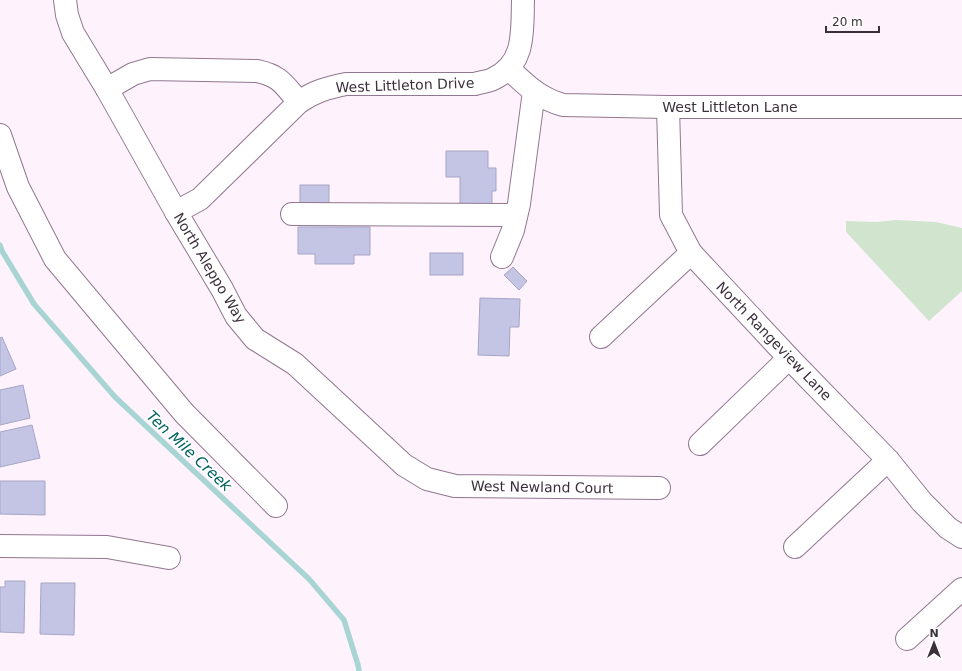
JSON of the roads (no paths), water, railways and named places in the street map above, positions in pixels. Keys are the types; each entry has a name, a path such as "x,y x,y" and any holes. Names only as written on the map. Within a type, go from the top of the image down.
{"street":[{"name":"North Aleppo Way","path":"65,0 67,15 73,33 222,289 236,316 255,339 295,364 404,465 427,479"},
{"path":"509,69 518,55 521,43 523,0"},
{"name":"West Littleton Lane","path":"509,69 534,92 549,101 563,105 668,107 962,107"},
{"name":"West Littleton Drive","path":"176,212 200,199 299,102 312,94 346,84 475,84 492,79 509,69"},
{"path":"106,89 133,74 150,70 257,71 270,74 280,80 299,102"},
{"path":"502,258 513,230 516,215 534,92"},
{"name":"North Rangeview Lane","path":"668,107 671,215 691,253 789,358 888,460 922,502 948,528 962,537"},
{"path":"0,135 18,187 55,259 184,413 276,506"},
{"path":"292,214 516,215"},
{"path":"601,337 691,253"},
{"path":"700,444 789,358"},
{"path":"795,547 888,460"},
{"name":"West Newland Court","path":"427,479 455,486 659,488"},
{"path":"0,546 107,547 169,558"},
{"path":"907,639 962,589"}],"waterway":[{"name":"Ten Mile Creek","path":"0,245 2,251 34,304 115,397 309,579 344,620 359,671"}]}
